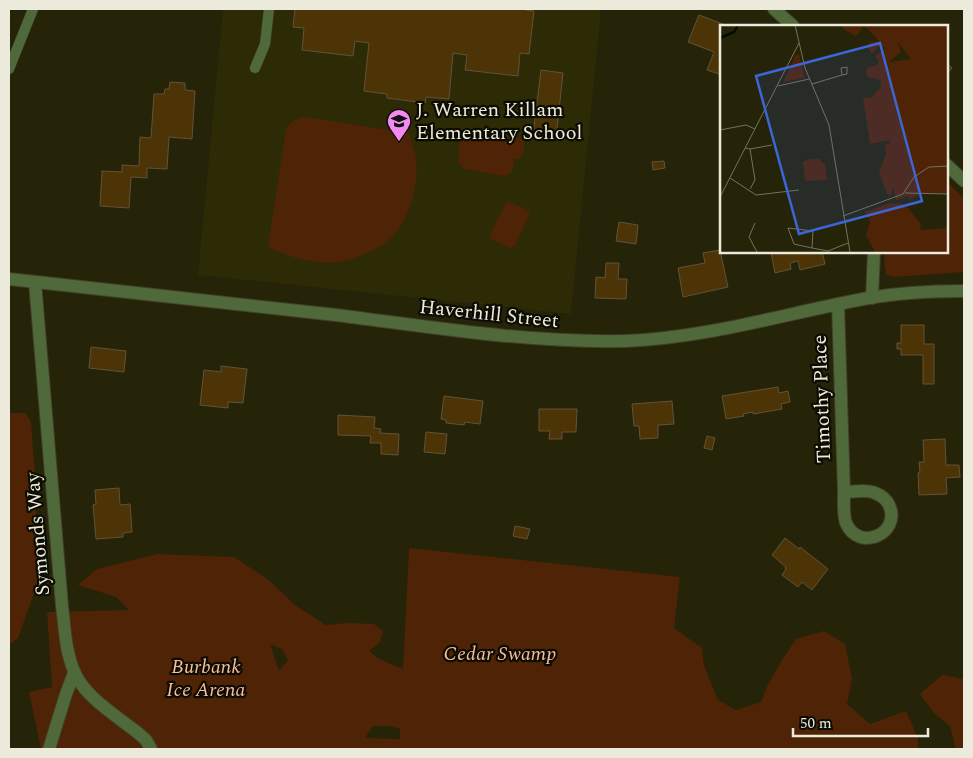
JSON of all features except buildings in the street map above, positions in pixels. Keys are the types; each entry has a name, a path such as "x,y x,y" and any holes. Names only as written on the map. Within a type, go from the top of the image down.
{"street":[{"path":"774,9 792,25"},
{"path":"948,166 964,180"},
{"path":"872,298 874,252"},
{"name":"Haverhill Street","path":"9,279 486,334 581,341 666,338 872,298 915,293 964,291"},
{"name":"Symonds Way","path":"35,282 62,606 69,657 74,673 89,693 146,740 151,749"},
{"name":"Timothy Place","path":"838,304 844,492 845,520 850,530 858,536 873,538 883,533 889,525 891,514 889,504 885,499 871,492 844,492"},
{"path":"49,749 74,673"}],"lane":[{"path":"9,69 33,9"},
{"path":"255,68 265,44 269,9"}],"shaded area":[{"name":"J. Warren Killam Elementary School","path":"223,9 601,9 571,314 198,275"}],"green space":[{"path":"304,117 409,133 417,167 413,196 406,216 397,231 375,249 349,259 325,262 299,259 268,247 286,129 294,121"},
{"path":"464,132 521,138 524,140 523,153 519,159 514,159 513,170 508,175 504,176 465,169 458,163 460,135"},
{"path":"948,183 964,198 964,272 894,277 886,275 885,252 948,252"},
{"path":"509,202 527,209 530,213 515,246 510,248 491,239 489,236 505,204"},
{"path":"9,413 25,413 31,422 36,487 36,525 41,568 18,638 9,645"},
{"path":"409,548 680,577 674,628 702,648 704,665 718,700 736,710 761,702 767,686 796,639 824,631 845,644 852,679 847,704 870,724 906,711 918,738 918,749 41,749 29,692 52,687 47,612 129,610 116,597 78,585 97,569 157,554 234,557 269,580 295,605 326,625 347,623 374,624 383,631 380,642 369,651 379,659 403,669","holes":["270,644 282,649 288,660 279,671","373,726 391,726 400,729 400,739 365,738"]},
{"path":"942,675 964,679 964,749 956,749 950,726 934,713 920,694"}],"place":[{"name":"J. Warren Killam Elementary School","path":"399,142"}],"park label":[{"name":"Cedar Swamp","path":"500,654"},
{"name":"Burbank Ice Arena","path":"206,678"}]}
